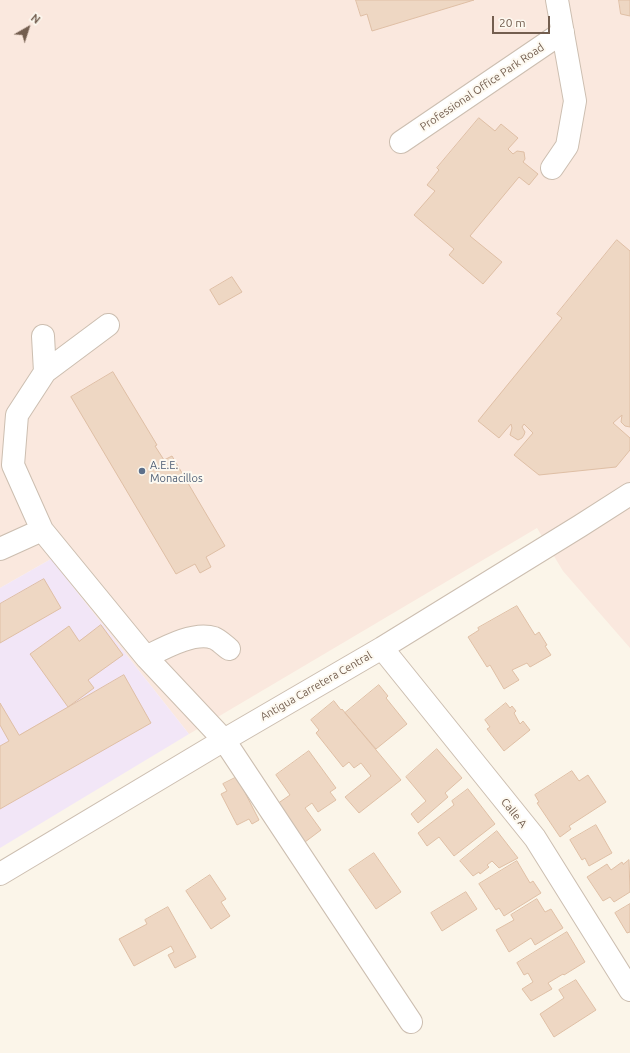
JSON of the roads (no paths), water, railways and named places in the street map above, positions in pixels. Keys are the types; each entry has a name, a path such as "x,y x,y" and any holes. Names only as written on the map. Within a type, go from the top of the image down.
{"street":[{"path":"552,168 567,146 575,101 557,0"},
{"name":"Professional Office Park Road","path":"401,142 562,32"},
{"path":"108,325 45,372 17,415 13,465 42,530 146,657 224,740 411,1022"},
{"path":"43,336 45,372"},
{"name":"Antigua Carretera Central","path":"0,874 224,740 382,648 630,494"},
{"path":"0,549 42,530"},
{"path":"146,657 197,636 215,638 230,649"},
{"name":"Calle A","path":"382,648 535,838 630,990"}],"place":[{"name":"A.E.E. Monacillos","path":"142,471"}]}
